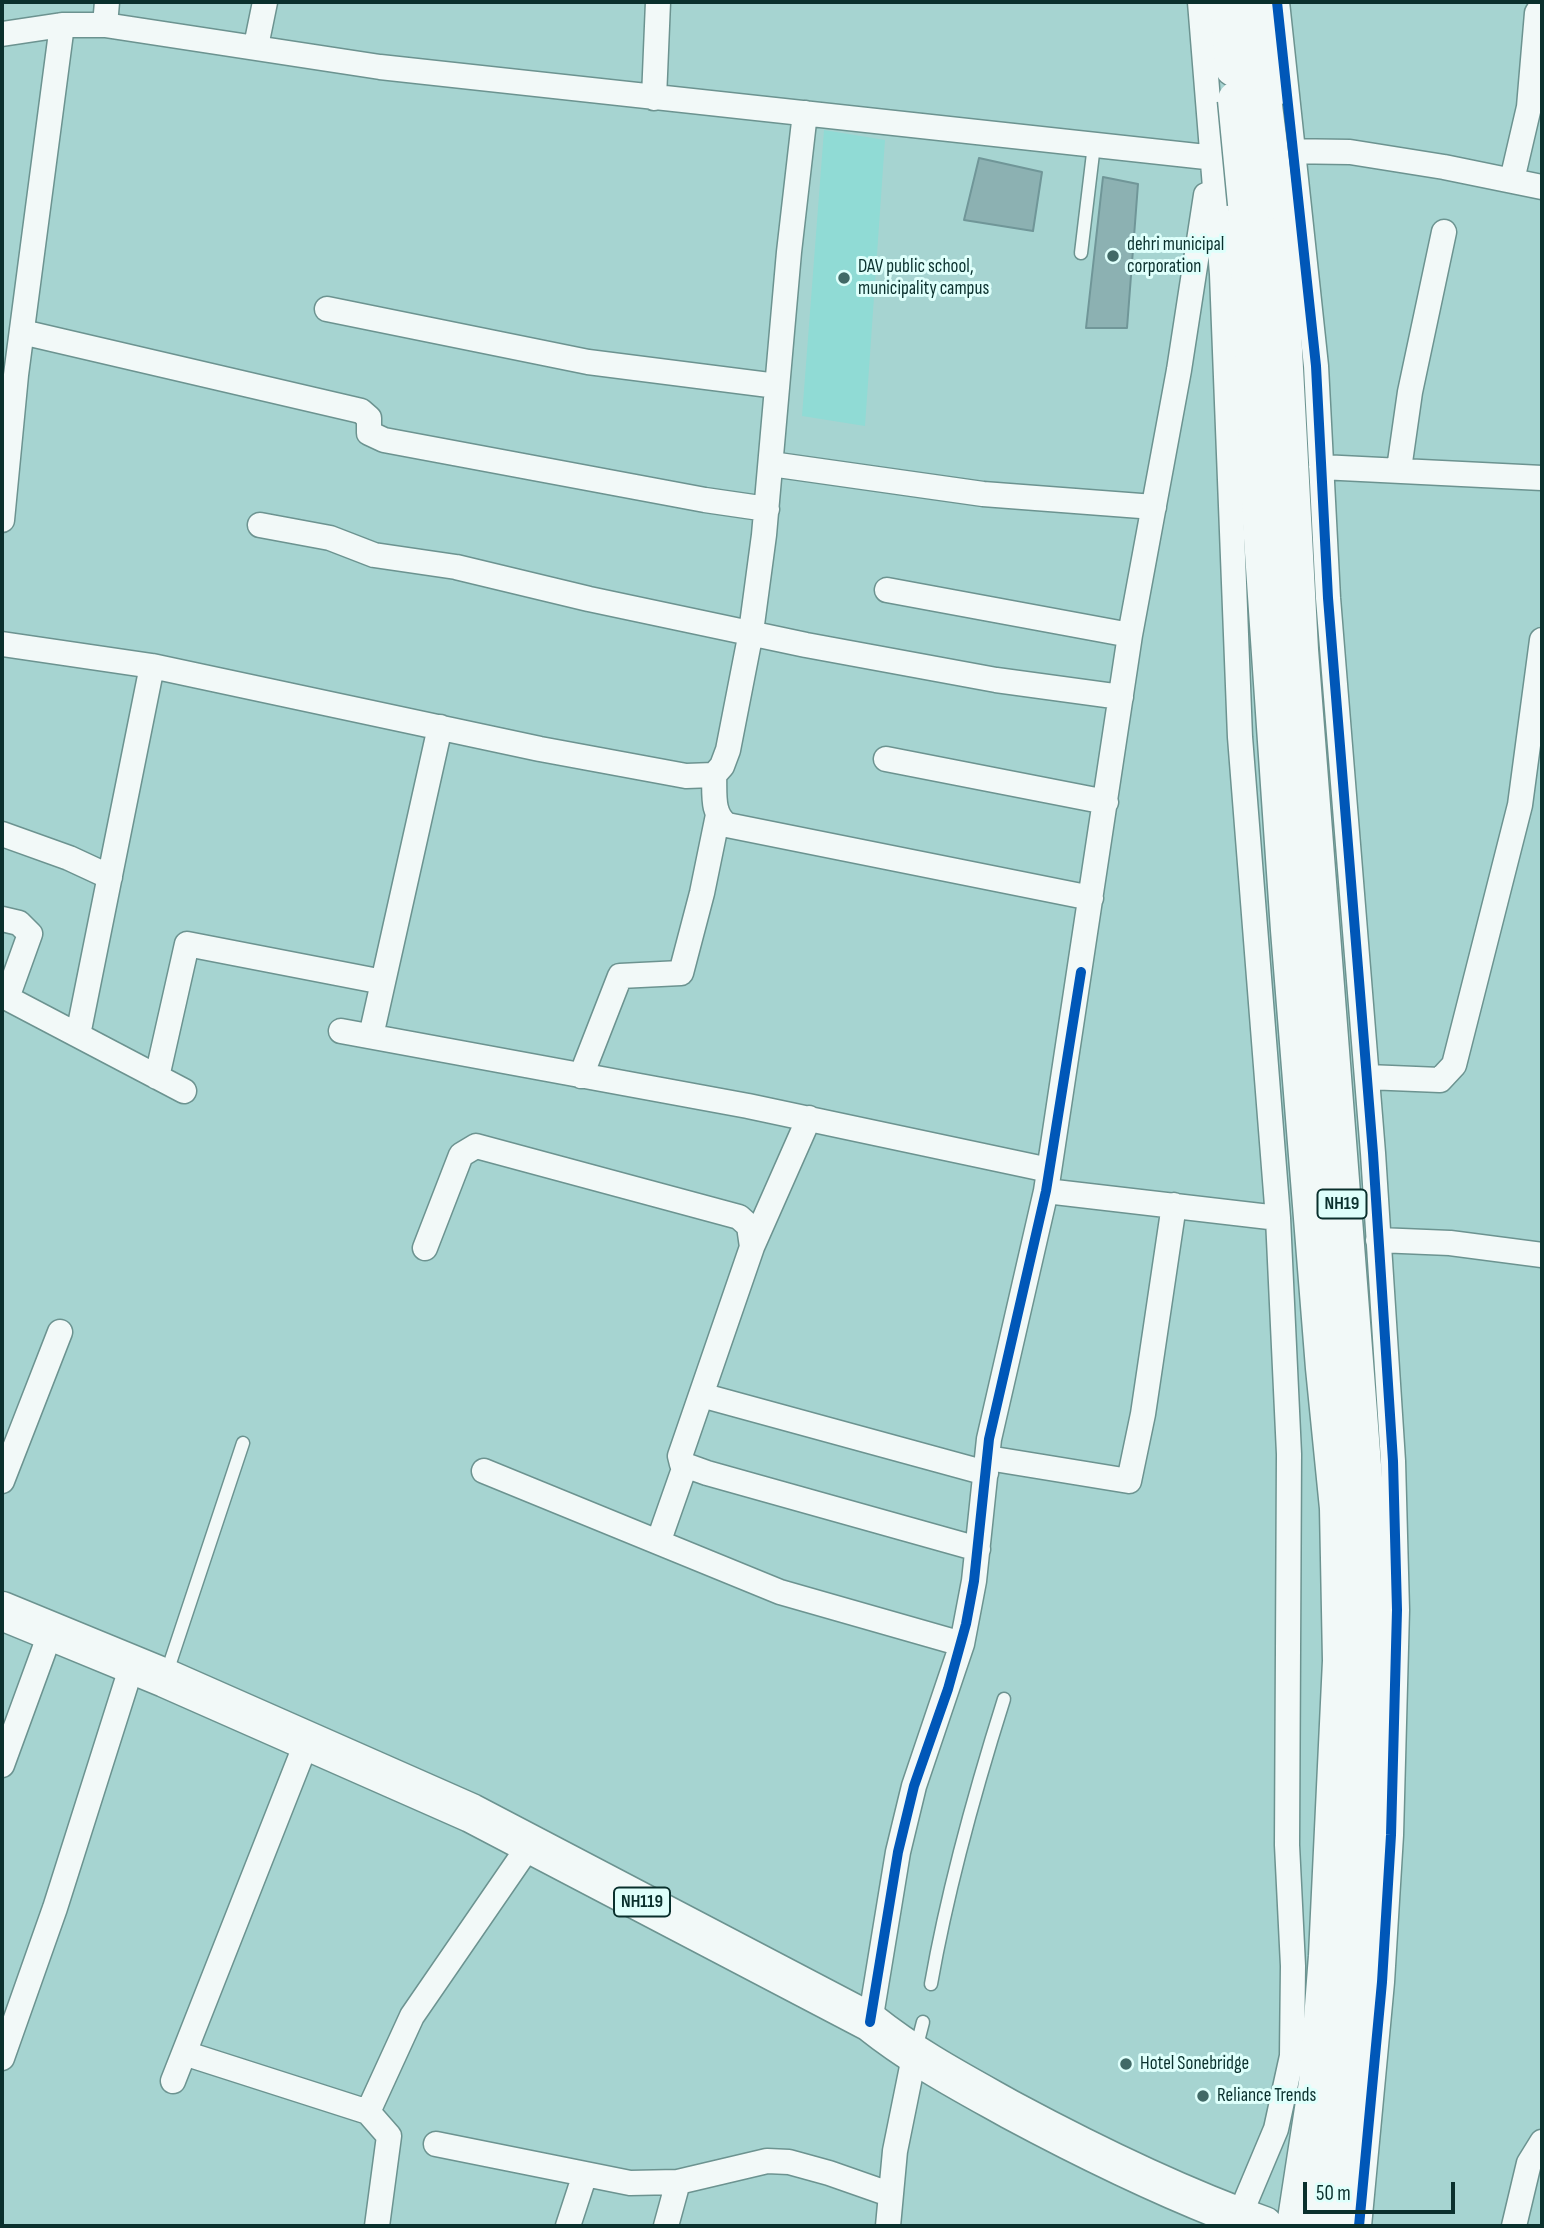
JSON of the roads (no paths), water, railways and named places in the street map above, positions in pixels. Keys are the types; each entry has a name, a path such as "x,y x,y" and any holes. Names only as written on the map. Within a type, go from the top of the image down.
{"highway":[{"name":"NH19","path":"1229,2 1250,103 1261,202 1300,664 1369,1556 1368,1752 1357,1965 1331,2212 1296,2226"},
{"name":"NH19","path":"1250,103 1256,2"},
{"name":"NH119","path":"2,1611 149,1671 471,1813 870,2022 918,2040 1044,2127 1245,2223"}],"street":[{"path":"256,46 265,2"},
{"path":"654,98 658,2"},
{"path":"1200,2 1222,274 1240,737 1278,1218 1289,1443 1287,1845 1294,2013 1292,2056 1284,2101 1245,2223"},
{"path":"1277,2 1295,150 1316,366 1338,726 1367,1077 1393,1461 1396,1685 1382,1982 1331,2212"},
{"path":"1512,180 1529,107 1537,13 1542,5"},
{"path":"2,34 62,25 106,13 256,46 380,67 1213,158 1295,150 1350,152 1542,187"},
{"path":"2,520 5,449 62,25"},
{"path":"2,643 152,666 685,776 714,775 722,766 728,750 751,632 767,509 805,113"},
{"path":"870,2022 898,1852 914,1786 962,1644 978,1549 987,1465 1007,1353 1047,1180 1130,635 1213,158"},
{"path":"1399,469 1409,392 1444,232"},
{"path":"327,309 588,362 777,386"},
{"path":"22,332 361,411 369,418 369,433 384,440 767,509"},
{"path":"771,464 983,494 1154,507"},
{"path":"1321,467 1542,478"},
{"path":"260,525 330,538 373,555 456,568 589,600 934,670 1121,697"},
{"path":"887,590 1130,635"},
{"path":"1367,1077 1440,1080 1454,1065 1520,805 1542,640"},
{"path":"78,1035 152,666"},
{"path":"371,1036 440,727"},
{"path":"886,759 1106,802"},
{"path":"581,1076 620,976 681,973 702,893 718,815 714,775"},
{"path":"718,815 727,825 1091,898"},
{"path":"2,834 69,858 110,877"},
{"path":"2,919 19,923 30,934 7,998 184,1091"},
{"path":"157,1077 187,944 383,982"},
{"path":"341,1031 809,1118 1047,1180 1174,1205 1278,1218"},
{"path":"659,1540 685,1466 680,1456 752,1247 809,1118"},
{"path":"425,1248 461,1155 477,1146 727,1212 749,1226 752,1247"},
{"path":"701,1395 987,1465 1129,1481 1143,1414 1174,1205"},
{"path":"1378,1240 1450,1243 1542,1255"},
{"path":"2,1481 60,1332"},
{"path":"685,1466 978,1549"},
{"path":"484,1471 659,1540 780,1592 962,1644"},
{"path":"2,1765 51,1631"},
{"path":"2,2059 55,1908 149,1671"},
{"path":"173,2081 307,1741"},
{"path":"368,2112 412,2016 531,1843"},
{"path":"888,2226 889,2194 918,2040"},
{"path":"184,2053 368,2112 389,2136 377,2226"},
{"path":"1514,2226 1530,2163 1542,2142"},
{"path":"436,2144 630,2183 678,2182 767,2161 789,2162 889,2194"},
{"path":"568,2226 584,2174"},
{"path":"666,2226 678,2182"}],"lane":[{"path":"1081,253 1094,145"},
{"path":"149,1671 243,1444"},
{"path":"931,1984 943,1915 966,1819 1004,1699"}],"place":[{"name":"dehri municipal corporation","path":"1113,256"},
{"name":"DAV public school, municipality campus","path":"844,278"},
{"name":"Hotel Sonebridge","path":"1126,2064"},
{"name":"Reliance Trends","path":"1203,2096"}]}
